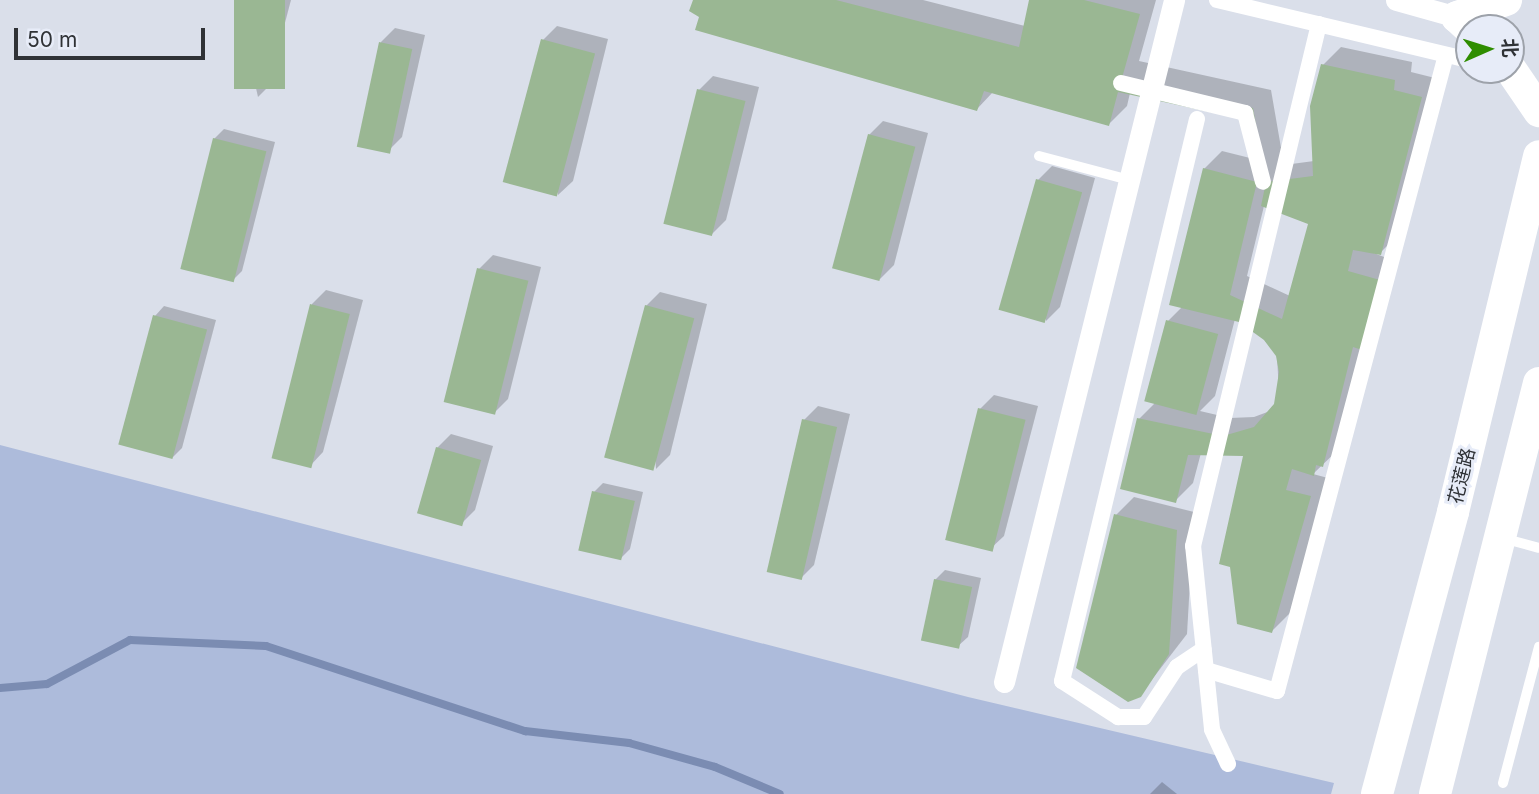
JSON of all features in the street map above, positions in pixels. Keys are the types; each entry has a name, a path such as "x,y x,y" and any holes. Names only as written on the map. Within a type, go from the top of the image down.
{"main road":[{"path":"1479,14 1506,0"},
{"path":"1521,84 1539,111"},
{"name":"花莲路","path":"1377,794 1453,512 1539,156"},
{"path":"1435,794 1539,383"}],"street":[{"path":"1004,682 1174,0"},
{"path":"1217,0 1455,57"},
{"path":"1396,0 1455,19"},
{"path":"1228,764 1212,729 1193,546 1319,24"},
{"path":"1206,670 1277,691 1446,55"},
{"path":"1121,83 1245,113 1263,182"},
{"path":"1197,118 1062,681 1118,717 1144,717 1177,667 1204,649"}],"lane":[{"path":"1039,156 1129,180"},
{"path":"1500,537 1539,548"},
{"path":"1503,783 1539,648"}],"shaded area":[{"path":"0,445 968,697 1334,783 1331,794 0,794"}],"building":[{"path":"234,0 285,0 285,89 234,89"},
{"path":"693,0 836,0 1019,47 1029,0 1084,0 1140,14 1122,78 1253,108 1266,182 1242,119 1118,92 1109,126 984,91 977,111 695,30 699,17 689,11"},
{"path":"541,39 595,53 557,196 503,182"},
{"path":"379,42 412,49 390,154 357,147"},
{"path":"1321,64 1395,80 1394,90 1422,97 1381,255 1353,250 1348,271 1380,280 1362,350 1353,347 1323,467 1316,465 1314,476 1292,469 1286,490 1311,496 1272,633 1237,624 1230,567 1219,564 1243,456 1188,455 1176,503 1120,489 1137,418 1223,436 1254,427 1274,404 1279,372 1276,356 1264,340 1239,322 1169,305 1203,168 1257,182 1230,295 1282,319 1308,224 1261,206 1266,182 1313,176 1310,106"},
{"path":"697,89 746,101 712,236 663,224"},
{"path":"868,134 915,147 879,281 832,268"},
{"path":"213,138 266,151 234,282 180,269"},
{"path":"1036,179 1082,192 1045,323 999,310"},
{"path":"477,268 528,281 495,415 444,402"},
{"path":"310,304 350,314 311,468 272,458"},
{"path":"645,305 694,318 653,471 604,458"},
{"path":"153,315 207,329 172,459 118,444"},
{"path":"1166,320 1218,334 1196,415 1144,401"},
{"path":"978,408 1026,420 993,552 945,540"},
{"path":"802,419 837,427 802,580 767,572"},
{"path":"436,447 481,460 462,526 417,513"},
{"path":"592,491 635,501 621,560 578,550"},
{"path":"1114,514 1177,530 1169,654 1141,697 1128,702 1076,668"},
{"path":"934,579 972,587 959,649 921,641"}],"waterway":[{"path":"0,688 47,684 130,640 266,646 525,731 629,743 715,767 780,794"}]}
